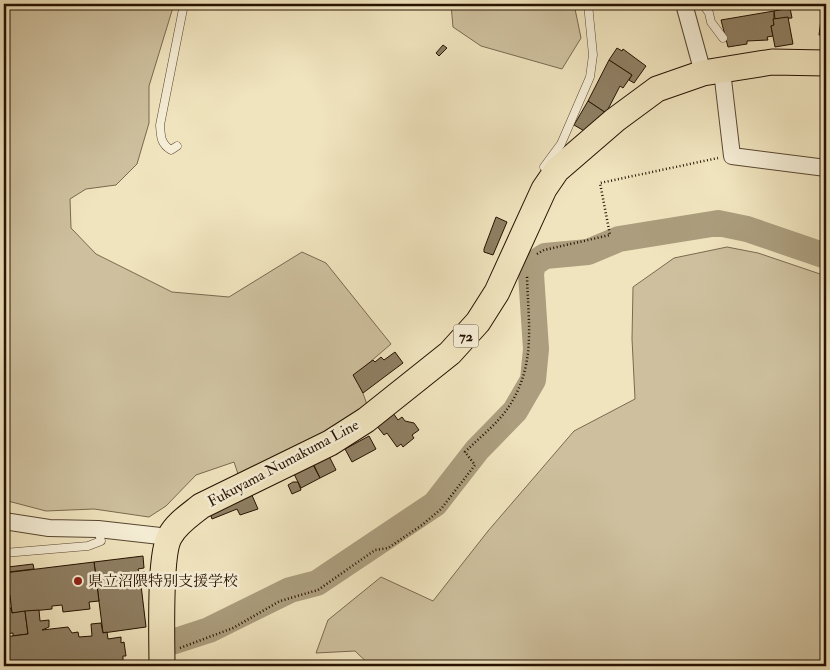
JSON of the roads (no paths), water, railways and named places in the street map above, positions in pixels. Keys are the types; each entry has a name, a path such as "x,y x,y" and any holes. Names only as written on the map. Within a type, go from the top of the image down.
{"main road":[{"name":"Fukuyama Numakuma Line","path":"169,536 184,519 201,506 330,442 366,420 450,353 478,322 497,292 544,188 557,170 615,120 650,94 657,89 712,72 772,62 826,62"},
{"path":"162,660 164,566 169,536"}],"street":[{"path":"684,4 712,72 732,156 826,168"},
{"path":"4,521 49,528 98,529 169,536"}],"lane":[{"path":"177,146 170,150 165,146 161,141 160,125 184,4"},
{"path":"544,188 542,170 562,144 590,77 593,55 588,4"},
{"path":"703,4 709,12 711,22 723,38"},
{"path":"4,553 88,546 101,541 98,529"}],"waterway":[{"path":"172,642 209,630 290,590 317,583 435,504 477,450 515,411 533,380 536,349 531,274 533,264 545,256 588,252 619,239 718,223 747,229 826,256"}],"place":[{"name":"県立沼隈特別支援学校","path":"78,581"}]}
